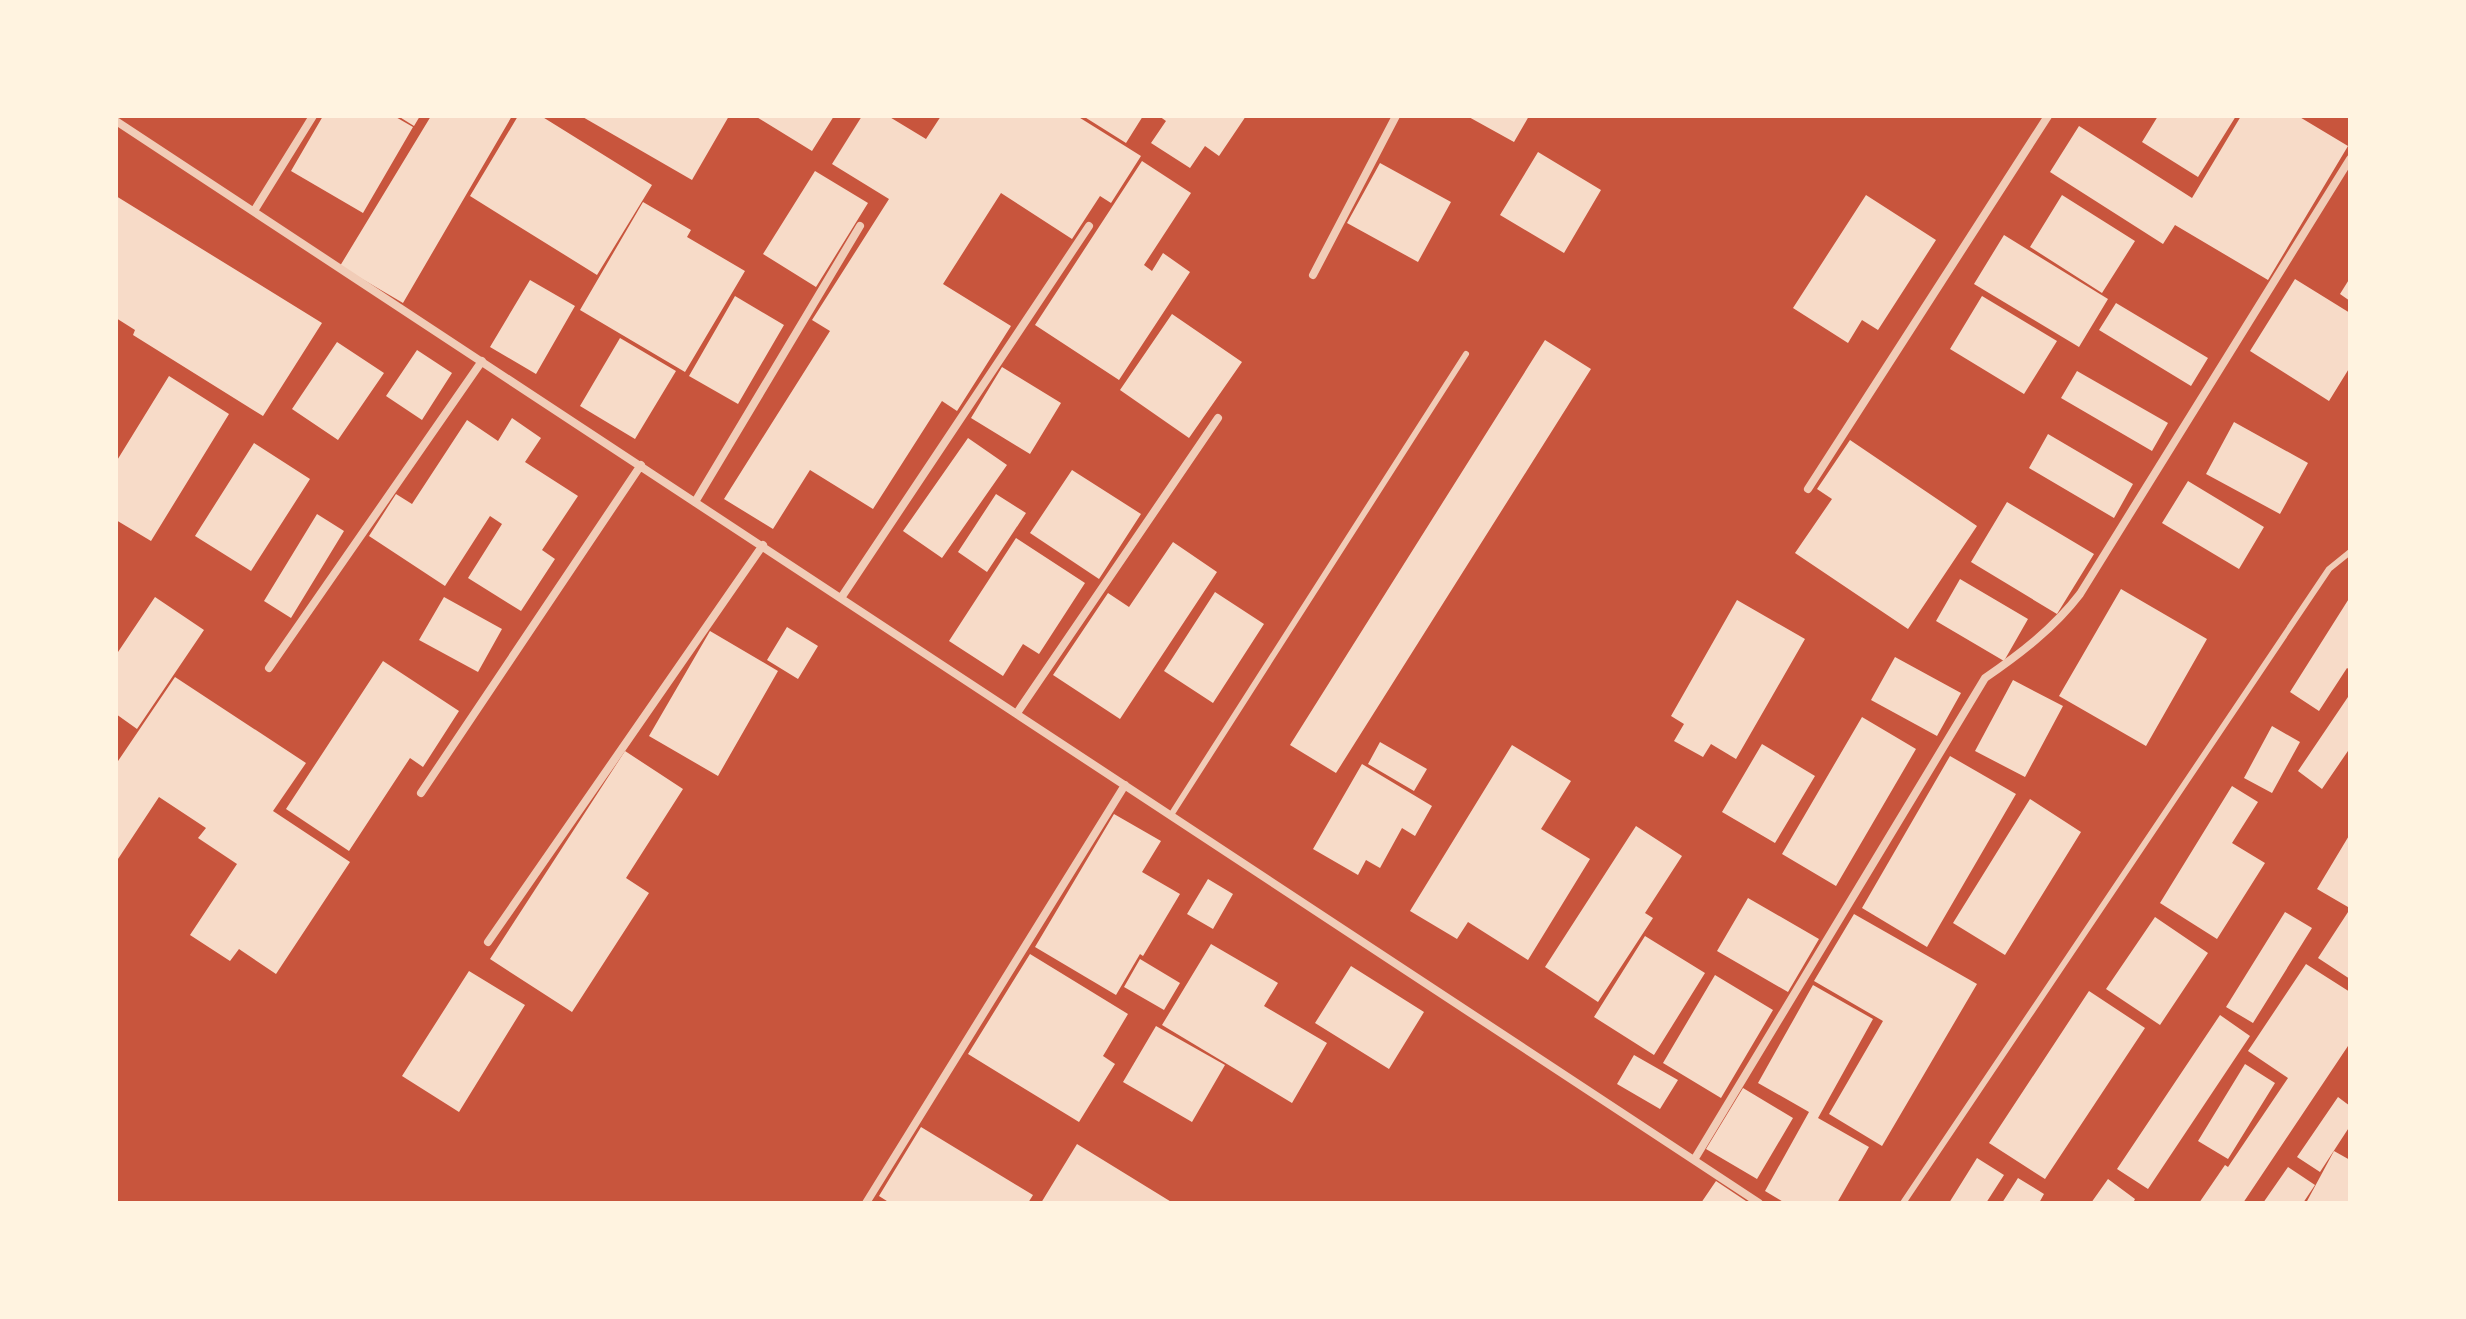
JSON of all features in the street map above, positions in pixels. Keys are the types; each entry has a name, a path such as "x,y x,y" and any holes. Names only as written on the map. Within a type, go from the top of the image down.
{"street":[{"path":"254,211 313,116"},
{"path":"1313,275 1396,116"},
{"path":"1808,489 2048,116"},
{"path":"116,121 1759,1203"},
{"path":"1694,1160 1985,678 2010,662 2062,617 2080,594 2350,159"},
{"path":"695,502 860,226"},
{"path":"841,598 1089,226"},
{"path":"269,668 482,361"},
{"path":"1017,713 1218,418"},
{"path":"421,793 641,465"},
{"path":"488,942 763,545"},
{"path":"866,1203 1125,785"}],"lane":[{"path":"1171,815 1466,354"},
{"path":"1903,1203 2329,569 2350,552"}],"building":[{"path":"323,116 394,116 413,127 363,213 291,171"},
{"path":"398,116 420,116 414,126"},
{"path":"431,116 512,116 403,303 340,266"},
{"path":"518,116 541,116 652,185 597,275 470,196"},
{"path":"581,116 729,116 692,180"},
{"path":"755,116 834,116 812,151"},
{"path":"862,116 888,116 926,139 941,116 1077,116 1141,156 1111,203 1100,196 1072,239 1001,193 943,284 1011,326 957,411 942,401 873,509 810,470 773,529 724,499 830,331 812,320 889,199 832,164"},
{"path":"1083,116 1143,116 1126,143"},
{"path":"1159,116 1246,116 1219,156 1205,146 1190,168 1151,143 1166,121"},
{"path":"1467,116 1529,116 1514,142"},
{"path":"2158,116 2236,116 2198,177 2142,142"},
{"path":"2241,116 2298,116 2348,146 2268,280 2175,225 2163,244 2050,172 2079,126 2192,198"},
{"path":"1538,152 1601,190 1564,253 1500,215"},
{"path":"1142,161 1191,193 1144,265 1152,271 1163,253 1190,272 1119,380 1035,325"},
{"path":"1380,163 1451,202 1418,262 1347,223"},
{"path":"815,171 868,203 816,287 763,254"},
{"path":"1866,195 1936,240 1878,330 1862,320 1848,343 1793,308"},
{"path":"2062,195 2135,241 2102,293 2030,247"},
{"path":"116,196 322,323 263,416 133,335 135,330 116,318"},
{"path":"643,202 691,230 687,237 745,271 685,372 580,310"},
{"path":"2004,235 2108,299 2079,347 1974,284"},
{"path":"2350,278 2350,301 2340,294"},
{"path":"2295,279 2350,313 2350,367 2329,401 2250,351"},
{"path":"530,280 575,306 536,374 490,347"},
{"path":"735,296 784,325 738,404 689,376"},
{"path":"1982,296 2057,341 2024,394 1950,349"},
{"path":"2116,303 2208,358 2191,386 2099,330"},
{"path":"1172,314 1242,362 1189,438 1120,390"},
{"path":"620,338 676,371 635,439 580,406"},
{"path":"1545,340 1591,369 1336,773 1290,745"},
{"path":"337,342 384,373 338,440 292,409"},
{"path":"417,350 452,373 422,420 386,396"},
{"path":"1002,367 1061,403 1030,454 971,418"},
{"path":"2077,371 2168,423 2152,451 2061,398"},
{"path":"169,376 229,414 151,541 116,520 116,462"},
{"path":"512,418 541,438 525,462 578,496 542,550 555,559 521,611 468,578 502,524 490,516 445,586 369,536 396,494 412,504 467,420 498,441"},
{"path":"2234,422 2308,463 2280,514 2206,474"},
{"path":"2048,434 2133,484 2114,518 2029,468"},
{"path":"968,438 1007,465 942,558 903,531"},
{"path":"1850,440 1977,526 1908,629 1795,553 1832,499 1817,489"},
{"path":"254,443 310,479 251,571 195,536"},
{"path":"1072,470 1141,514 1099,579 1030,533"},
{"path":"2188,481 2264,527 2239,569 2162,523"},
{"path":"996,494 1026,513 987,572 958,552"},
{"path":"2007,502 2094,554 2057,614 1971,562"},
{"path":"317,514 344,531 291,618 264,601"},
{"path":"1016,538 1085,583 1039,654 1023,644 1003,676 949,641"},
{"path":"1173,542 1217,572 1120,719 1053,675 1108,593 1129,607"},
{"path":"1960,579 2028,619 2004,661 1936,621"},
{"path":"2121,589 2207,639 2146,746 2059,696"},
{"path":"1215,592 1264,624 1213,703 1164,671"},
{"path":"155,597 204,630 137,729 116,714 116,655"},
{"path":"444,597 502,629 478,672 419,640"},
{"path":"2350,597 2350,670 2347,668 2319,711 2290,692"},
{"path":"1737,600 1805,639 1736,759 1711,744 1703,757 1674,741 1684,724 1671,716"},
{"path":"787,627 818,646 798,679 767,660"},
{"path":"710,631 778,671 718,776 649,736"},
{"path":"1895,657 1961,693 1937,736 1871,700"},
{"path":"383,661 459,711 423,767 410,758 349,851 286,809"},
{"path":"175,677 306,763 273,811 350,862 276,974 239,949 230,961 190,935 237,864 198,838 206,828 159,797 116,862 116,764"},
{"path":"2013,680 2063,706 2025,777 1975,751"},
{"path":"2350,694 2350,748 2322,789 2298,771"},
{"path":"1862,717 1916,749 1836,886 1782,854"},
{"path":"2272,726 2300,742 2272,793 2244,778"},
{"path":"1380,742 1427,769 1414,791 1368,764"},
{"path":"1762,744 1815,776 1775,843 1722,812"},
{"path":"1512,745 1571,781 1541,829 1590,859 1528,960 1468,922 1457,939 1410,911"},
{"path":"625,751 683,789 626,878 649,893 572,1012 490,959"},
{"path":"1950,756 2016,794 1927,947 1862,908"},
{"path":"1362,764 1432,806 1415,836 1402,828 1380,868 1366,860 1358,875 1313,849"},
{"path":"2232,786 2258,802 2232,843 2265,863 2217,939 2160,903"},
{"path":"2030,799 2081,832 2005,955 1953,923"},
{"path":"1114,814 1161,841 1142,872 1180,894 1116,995 1035,947"},
{"path":"1636,826 1682,856 1645,913 1653,918 1598,1002 1545,967"},
{"path":"2350,834 2350,904 2348,907 2317,889"},
{"path":"1208,879 1233,894 1213,929 1187,914"},
{"path":"1748,898 1819,939 1788,992 1717,951"},
{"path":"2350,909 2350,979 2318,958"},
{"path":"2285,912 2312,928 2253,1023 2226,1007"},
{"path":"1854,914 1977,984 1882,1146 1829,1114 1883,1021 1814,981"},
{"path":"2155,917 2208,953 2160,1025 2106,989"},
{"path":"1645,936 1705,973 1654,1055 1594,1017"},
{"path":"1211,944 1278,983 1264,1006 1327,1043 1292,1103 1162,1025"},
{"path":"1030,954 1128,1014 1103,1056 1115,1064 1079,1122 968,1054"},
{"path":"1140,959 1180,983 1164,1010 1124,987"},
{"path":"2306,964 2350,992 2350,1043 2243,1203 2199,1203 2225,1165 2228,1167 2288,1078 2248,1051"},
{"path":"1351,966 1424,1012 1389,1069 1315,1023"},
{"path":"469,971 525,1005 459,1112 402,1076"},
{"path":"1715,975 1773,1010 1721,1098 1663,1063"},
{"path":"1813,985 1873,1019 1818,1118 1869,1147 1837,1203 1785,1203 1765,1191 1809,1112 1758,1083"},
{"path":"2089,991 2145,1028 2045,1179 1989,1143"},
{"path":"2220,1015 2250,1036 2148,1189 2117,1169"},
{"path":"1156,1026 1225,1065 1192,1122 1123,1082"},
{"path":"1634,1055 1678,1080 1660,1109 1617,1084"},
{"path":"2245,1064 2275,1083 2228,1159 2198,1141"},
{"path":"1743,1088 1793,1118 1757,1179 1706,1149"},
{"path":"2338,1097 2350,1106 2350,1126 2320,1172 2297,1157"},
{"path":"921,1127 1033,1195 1028,1203 890,1203 879,1196"},
{"path":"1077,1144 1173,1203 1041,1203"},
{"path":"2334,1151 2350,1160 2350,1203 2306,1203"},
{"path":"1977,1158 2004,1175 1986,1203 1949,1203"},
{"path":"2288,1167 2315,1185 2303,1203 2263,1203"},
{"path":"2018,1178 2044,1194 2039,1203 2002,1203"},
{"path":"2108,1179 2135,1199 2133,1203 2091,1203"},
{"path":"1716,1181 1749,1203 1701,1203"}]}
